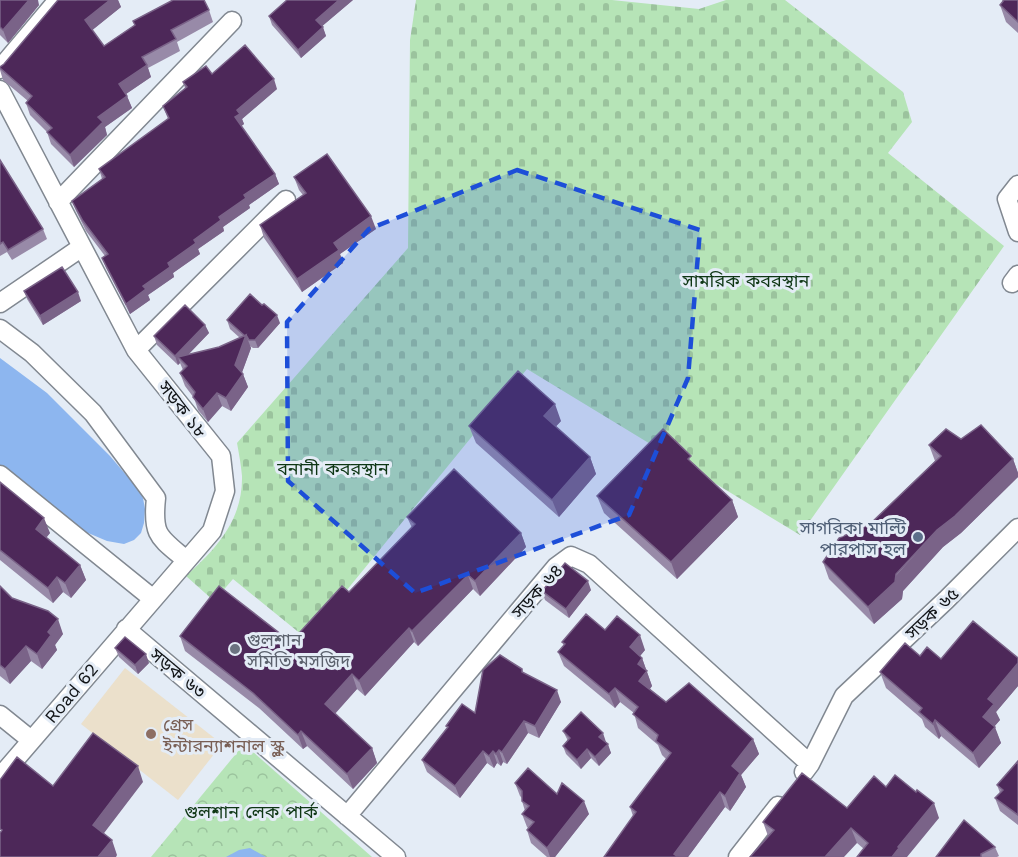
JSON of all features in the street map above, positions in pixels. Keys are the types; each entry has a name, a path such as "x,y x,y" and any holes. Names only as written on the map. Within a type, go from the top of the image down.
{"street":[{"path":"0,69 58,0"},
{"path":"58,202 232,21"},
{"name":"সড়ক ১৮","path":"0,90 136,350 220,456 225,491 212,531 147,604"},
{"path":"1018,184 1007,200 1018,232"},
{"path":"136,350 286,200"},
{"path":"0,303 82,248"},
{"path":"0,328 32,354 93,413 156,498 154,526 161,539 186,560"},
{"path":"0,476 147,604"},
{"name":"সড়ক ৬৫","path":"810,764 844,696 1018,528"},
{"name":"সড়ক ৬৪","path":"347,816 556,567 571,556 589,564 810,764"},
{"name":"Road 62","path":"0,777 147,604"},
{"name":"সড়ক ৬৩","path":"126,629 396,857"},
{"path":"0,715 31,740"},
{"path":"738,857 810,764"}],"highlighted area":[{"path":"517,170 700,230 688,378 629,515 415,593 288,481 287,322 369,229"}],"shaded area":[{"name":"গ্রেস ইন্টারন্যাশনাল স্কুল","path":"125,668 222,744 178,800 81,724"}],"green space":[{"name":"সামরিক কবরস্থান","path":"416,0 612,0 699,9 726,0 785,0 903,92 912,122 888,153 1004,246 800,535 527,369 307,639 233,579 214,601 186,576 208,555 233,520 241,492 242,476 237,443 408,248 410,40"},
{"name":"গুলশান লেক পার্ক","path":"244,744 372,857 151,857"}],"water":[{"path":"0,358 47,393 110,456 139,490 145,509 144,523 141,533 134,540 124,544 107,541 81,530 0,467"},
{"path":"250,848 266,857 226,857 239,850"}],"building":[{"path":"0,0 29,0 3,30 0,27"},
{"path":"58,0 110,0 85,20 104,46 135,25 133,21 173,0 204,0 209,10 171,30 176,39 142,57 147,65 119,84 127,96 98,117 103,122 70,155 47,132 52,128 26,103 32,96 0,68"},
{"path":"287,0 339,0 316,20 323,27 298,50 269,16"},
{"path":"1004,0 1018,0 1018,22 1000,5"},
{"path":"245,45 274,79 237,110 240,114 235,117 275,174 244,195 246,198 219,217 221,220 194,240 196,243 168,263 170,267 143,286 146,289 126,304 102,258 108,254 83,221 72,201 105,177 99,169 169,118 163,106 187,87 183,82 206,66 212,74"},
{"path":"327,154 371,216 334,243 339,250 297,279 260,225 306,193 294,177"},
{"path":"0,160 43,229 8,250 3,242 0,244"},
{"path":"62,267 78,292 40,316 24,291"},
{"path":"250,294 277,315 255,340 249,340 227,320"},
{"path":"185,305 205,325 175,356 154,336"},
{"path":"246,335 235,365 243,374 226,398 217,393 203,409 193,397 195,392 180,373 187,366 178,357 219,347"},
{"path":"518,371 555,404 544,416 590,457 552,500 469,426"},
{"name":"সাগরিকা মাল্টি পারপাস হল","path":"981,425 1013,459 955,516 937,530 896,574 895,582 868,607 823,562 839,538 870,524 941,456 929,445 946,429 961,439"},
{"path":"663,429 691,456 688,459 732,500 671,562 597,496"},
{"path":"454,469 521,533 475,581 468,575 412,631 409,628 359,681 352,674 325,704 372,748 347,774 301,731 298,735 253,693 180,636 219,586 291,642 342,586 349,592 415,524 407,517"},
{"path":"0,482 44,518 36,529 80,565 65,583 57,577 48,588 0,550"},
{"path":"565,563 588,581 566,609 542,591"},
{"path":"0,586 12,598 48,611 58,619 48,632 51,635 37,654 26,646 5,669 0,665"},
{"path":"586,614 605,630 617,616 640,635 630,647 642,658 638,664 647,671 639,681 666,702 689,683 753,739 732,766 740,773 725,796 720,792 674,854 678,857 604,857 636,812 630,807 671,753 656,741 658,735 633,714 638,707 615,688 609,694 558,652 565,644 562,642"},
{"path":"973,621 1018,658 1018,663 988,699 994,704 983,717 995,727 973,753 935,720 933,724 919,712 922,708 880,672 905,643 920,656 927,647 941,659"},
{"path":"125,637 146,654 135,665 115,648"},
{"path":"500,655 522,669 522,672 557,690 535,726 524,721 502,752 499,750 496,754 493,751 489,756 483,751 455,786 422,760 448,727 446,726 462,704 475,713 483,670"},
{"path":"581,712 603,733 599,737 608,744 595,757 587,749 577,760 563,746 570,738 563,731"},
{"path":"93,733 138,766 93,825 112,840 98,857 0,857 2,830 0,829 0,780 17,757 53,786"},
{"path":"1018,761 1018,815 995,798 1003,790 997,785"},
{"path":"528,768 557,794 562,783 584,801 547,848 527,830 534,822 522,814 529,806 522,801 522,791 515,783"},
{"path":"802,773 847,808 874,776 886,787 895,775 934,803 892,857 857,857 868,843 851,828 825,857 750,857 774,830 763,822"},
{"path":"964,820 995,847 981,854 981,857 936,857"}],"place":[{"name":"সাগরিকা মাল্টি পারপাস হল","path":"918,537"},
{"name":"গুলশান সমিতি মসজিদ","path":"235,649"},
{"name":"গ্রেস ইন্টারন্যাশনাল স্কুল","path":"151,734"}],"park label":[{"name":"বনানী কবরস্থান","path":"333,468"}]}
